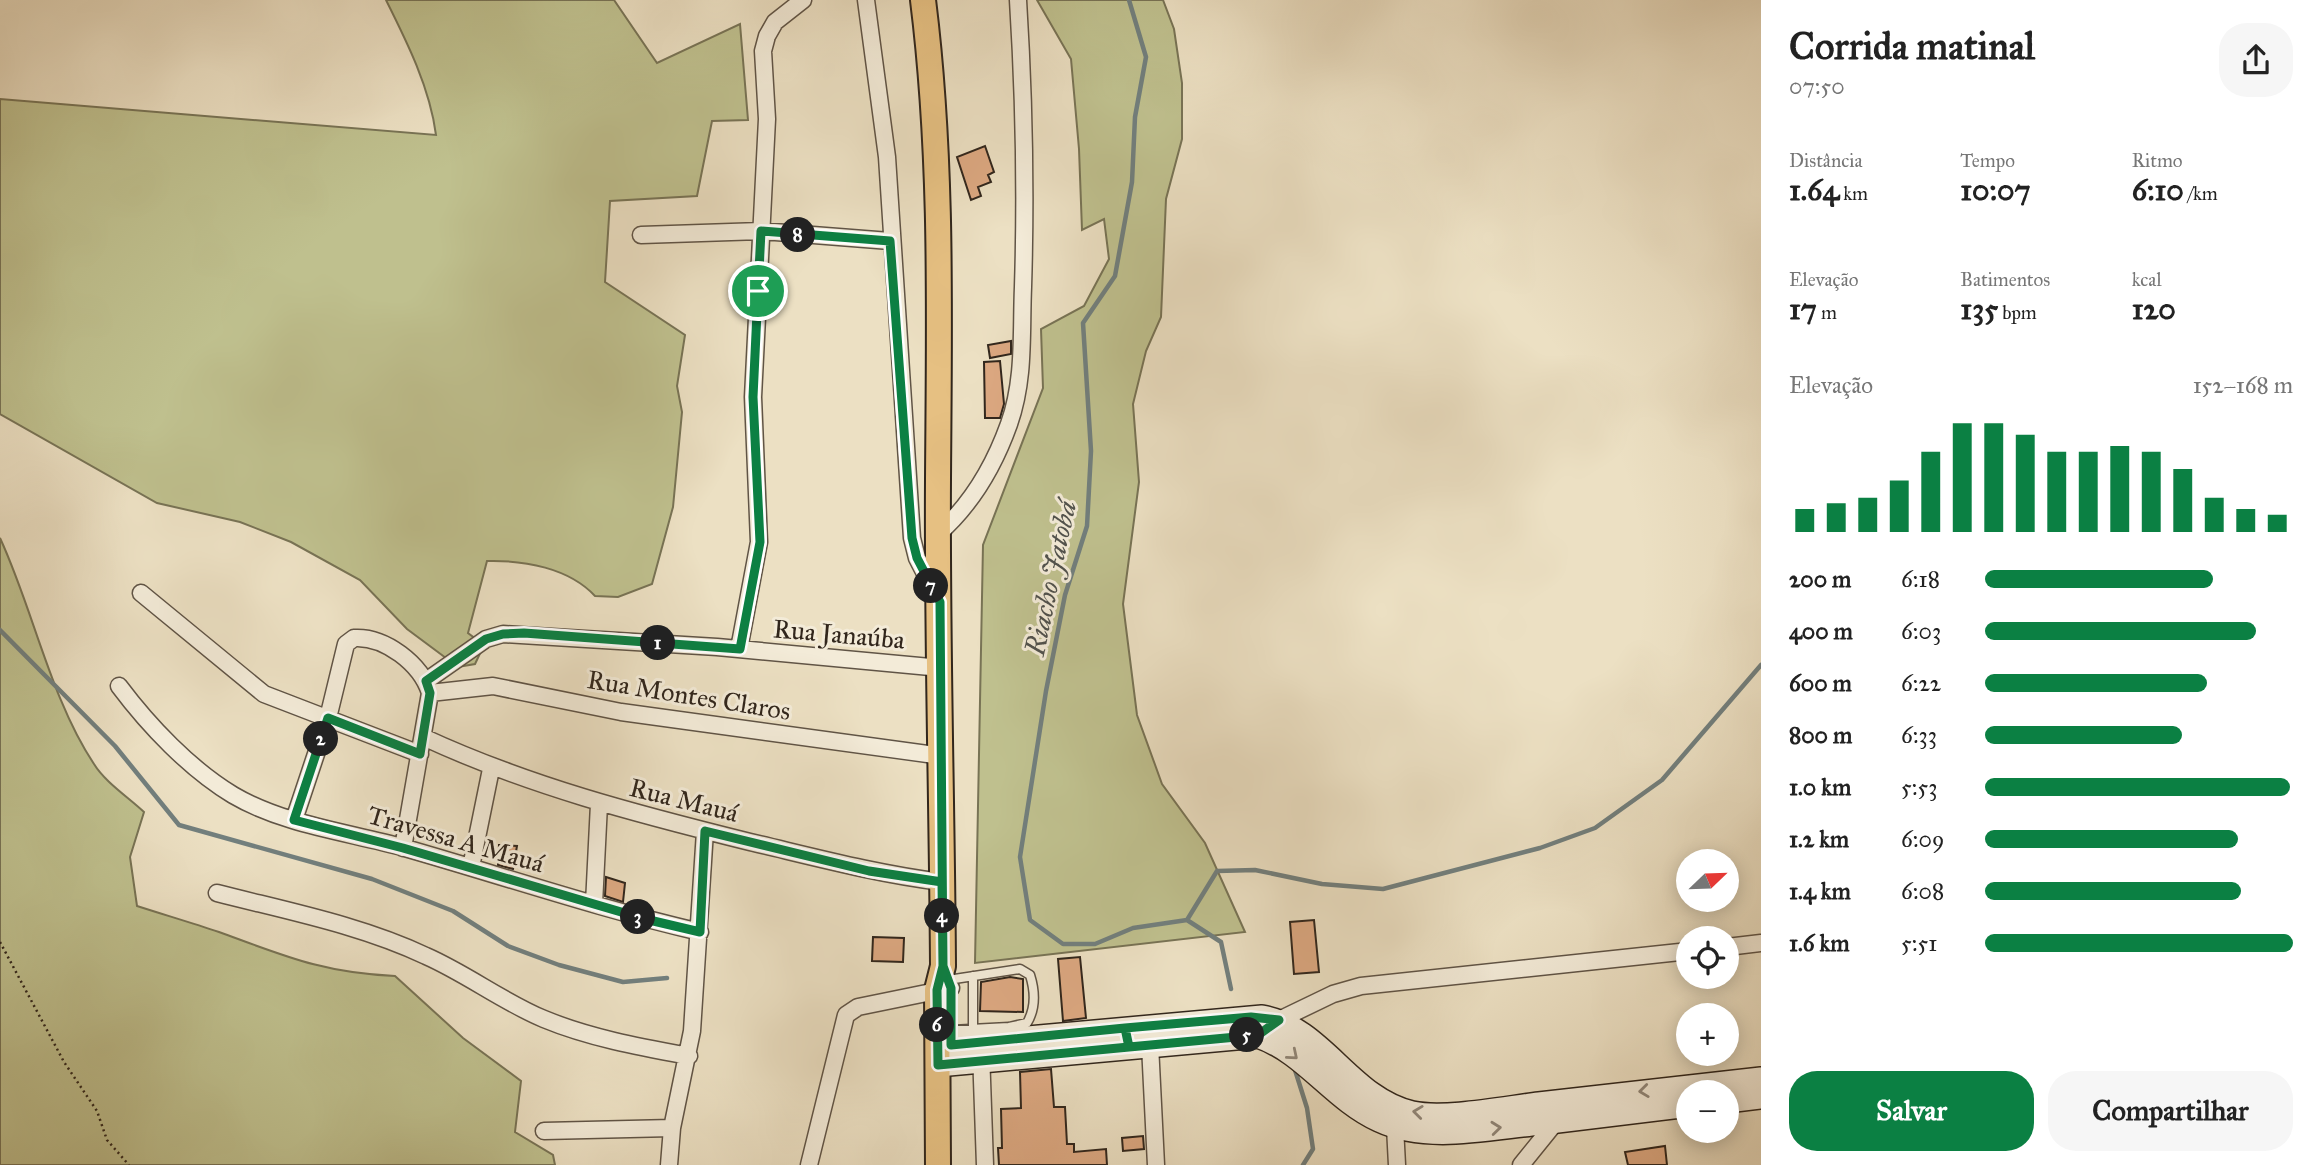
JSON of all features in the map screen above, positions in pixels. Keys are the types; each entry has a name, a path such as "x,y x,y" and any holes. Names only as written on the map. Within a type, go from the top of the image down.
{"main road":[{"path":"923,0 936,126 940,355 938,534 942,882 945,981 958,1047 951,1165"},
{"path":"938,1165 958,1047"}],"street":[{"path":"740,649 760,542 753,397 767,119 763,51 766,36 775,22 803,0"},
{"path":"866,0 887,157 890,241 912,538 917,558 940,602"},
{"path":"938,534 962,513 978,491 1009,424 1023,362 1027,171 1018,0"},
{"path":"641,235 761,231 890,241"},
{"name":"Rua Mauá","path":"141,593 264,694 281,703 599,804 869,871 942,882"},
{"name":"Rua Janaúba","path":"428,687 486,639 503,634 524,633 740,649 941,668"},
{"path":"294,820 328,718 348,640 366,638 407,659 428,687 421,746 403,848"},
{"name":"Travessa A Mauá","path":"119,686 172,746 218,785 253,805 294,820 700,932"},
{"name":"Rua Montes Claros","path":"428,687 493,686 621,712 942,756"},
{"path":"471,867 491,769"},
{"path":"594,904 599,804"},
{"path":"669,1165 672,1128 689,1056 700,932 705,831"},
{"path":"217,893 388,940 427,956 532,1013 583,1032 689,1056"},
{"path":"1739,946 1761,943"},
{"path":"1279,1020 1333,994 1361,986 1676,952"},
{"path":"810,1165 846,1015 858,1007 945,981"},
{"path":"1135,1040 1251,1017 1279,1020 1311,1042 1374,1096 1412,1112 1559,1111 1676,1106"},
{"path":"985,1165 958,1047 1258,1035 1281,1045 1357,1109 1395,1127 1430,1132 1761,1079"},
{"path":"1135,1040 1156,1165"},
{"path":"1739,1100 1761,1097"},
{"path":"1521,1165 1559,1111"},
{"path":"1395,1127 1397,1165"},
{"path":"544,1131 672,1128"}],"lane":[{"path":"945,981 1020,969 1030,975 1034,1012 1027,1023 958,1047"},
{"path":"958,1047 973,976"},
{"path":"1258,1035 1279,1020"}],"path":[{"path":"0,942 64,1062 97,1111 107,1140 129,1165"}],"green space":[{"path":"386,0 614,0 657,63 740,24 748,120 712,121 697,196 610,201 605,282 685,335 677,386 682,412 673,507 652,584 618,597 595,596 584,586 559,572 531,564 487,561 468,633 484,645 475,664 458,667 407,629 360,580 291,542 240,522 157,503 0,414 0,99 436,135 423,83"},
{"path":"1037,0 1163,0 1174,29 1182,83 1182,139 1166,199 1161,317 1146,351 1133,404 1139,482 1123,604 1137,715 1162,784 1205,843 1245,932 975,963 983,545 1043,388 1041,329 1084,306 1109,259 1104,219 1082,230 1079,149 1071,59"},
{"path":"0,538 54,683 79,739 104,777 144,812 130,857 137,906 305,962 346,971 395,976 463,1038 521,1081 515,1132 553,1155 555,1165 0,1165"}],"building":[{"path":"985,146 994,172 988,175 991,182 978,187 981,196 971,200 957,157"},
{"path":"1011,341 1011,354 990,358 988,345"},
{"path":"1000,361 1004,404 1000,418 985,418 984,362"},
{"path":"499,845 517,846 513,869 498,865"},
{"path":"606,877 625,883 623,902 605,896"},
{"path":"1314,920 1319,972 1294,974 1290,922"},
{"path":"873,937 904,938 903,962 872,961"},
{"path":"1080,957 1086,1018 1063,1021 1058,959"},
{"path":"1010,977 1023,979 1023,1012 980,1011 981,982"},
{"path":"1051,1069 1054,1107 1065,1107 1067,1144 1074,1144 1074,1152 1106,1149 1107,1165 999,1165 998,1148 1002,1148 1001,1109 1021,1108 1020,1072"},
{"path":"1143,1136 1144,1149 1123,1151 1122,1138"},
{"path":"1665,1146 1667,1165 1628,1165 1625,1152"}],"waterway":[{"name":"Riacho Jatobá","path":"1129,0 1146,57 1135,117 1132,182 1115,276 1083,323 1091,451 1087,526 1065,595 1046,691 1020,857 1030,920 1063,944 1095,944 1133,928 1187,920 1221,942 1231,989"},
{"path":"0,630 115,746 179,825 372,879 453,911 508,946 559,965 623,982 667,978"},
{"path":"1187,920 1217,871 1255,870 1322,884 1383,889 1540,848 1595,828 1662,780 1761,665"},
{"name":"Riacho Jatobá","path":"1295,1070 1307,1108 1313,1149 1303,1165"}],"route":[{"path":"758,291 753,397 760,542 740,649 524,633 494,635 426,681 430,693 420,754 328,718 294,820 700,932 705,831 869,871 942,882 943,966 951,988 951,1045 1125,1028 1129,1047 1258,1035 1279,1020 1251,1017 1125,1028 1129,1047 938,1065 937,990 943,966 940,602 917,558 912,538 890,241 761,231 758,291"}]}
